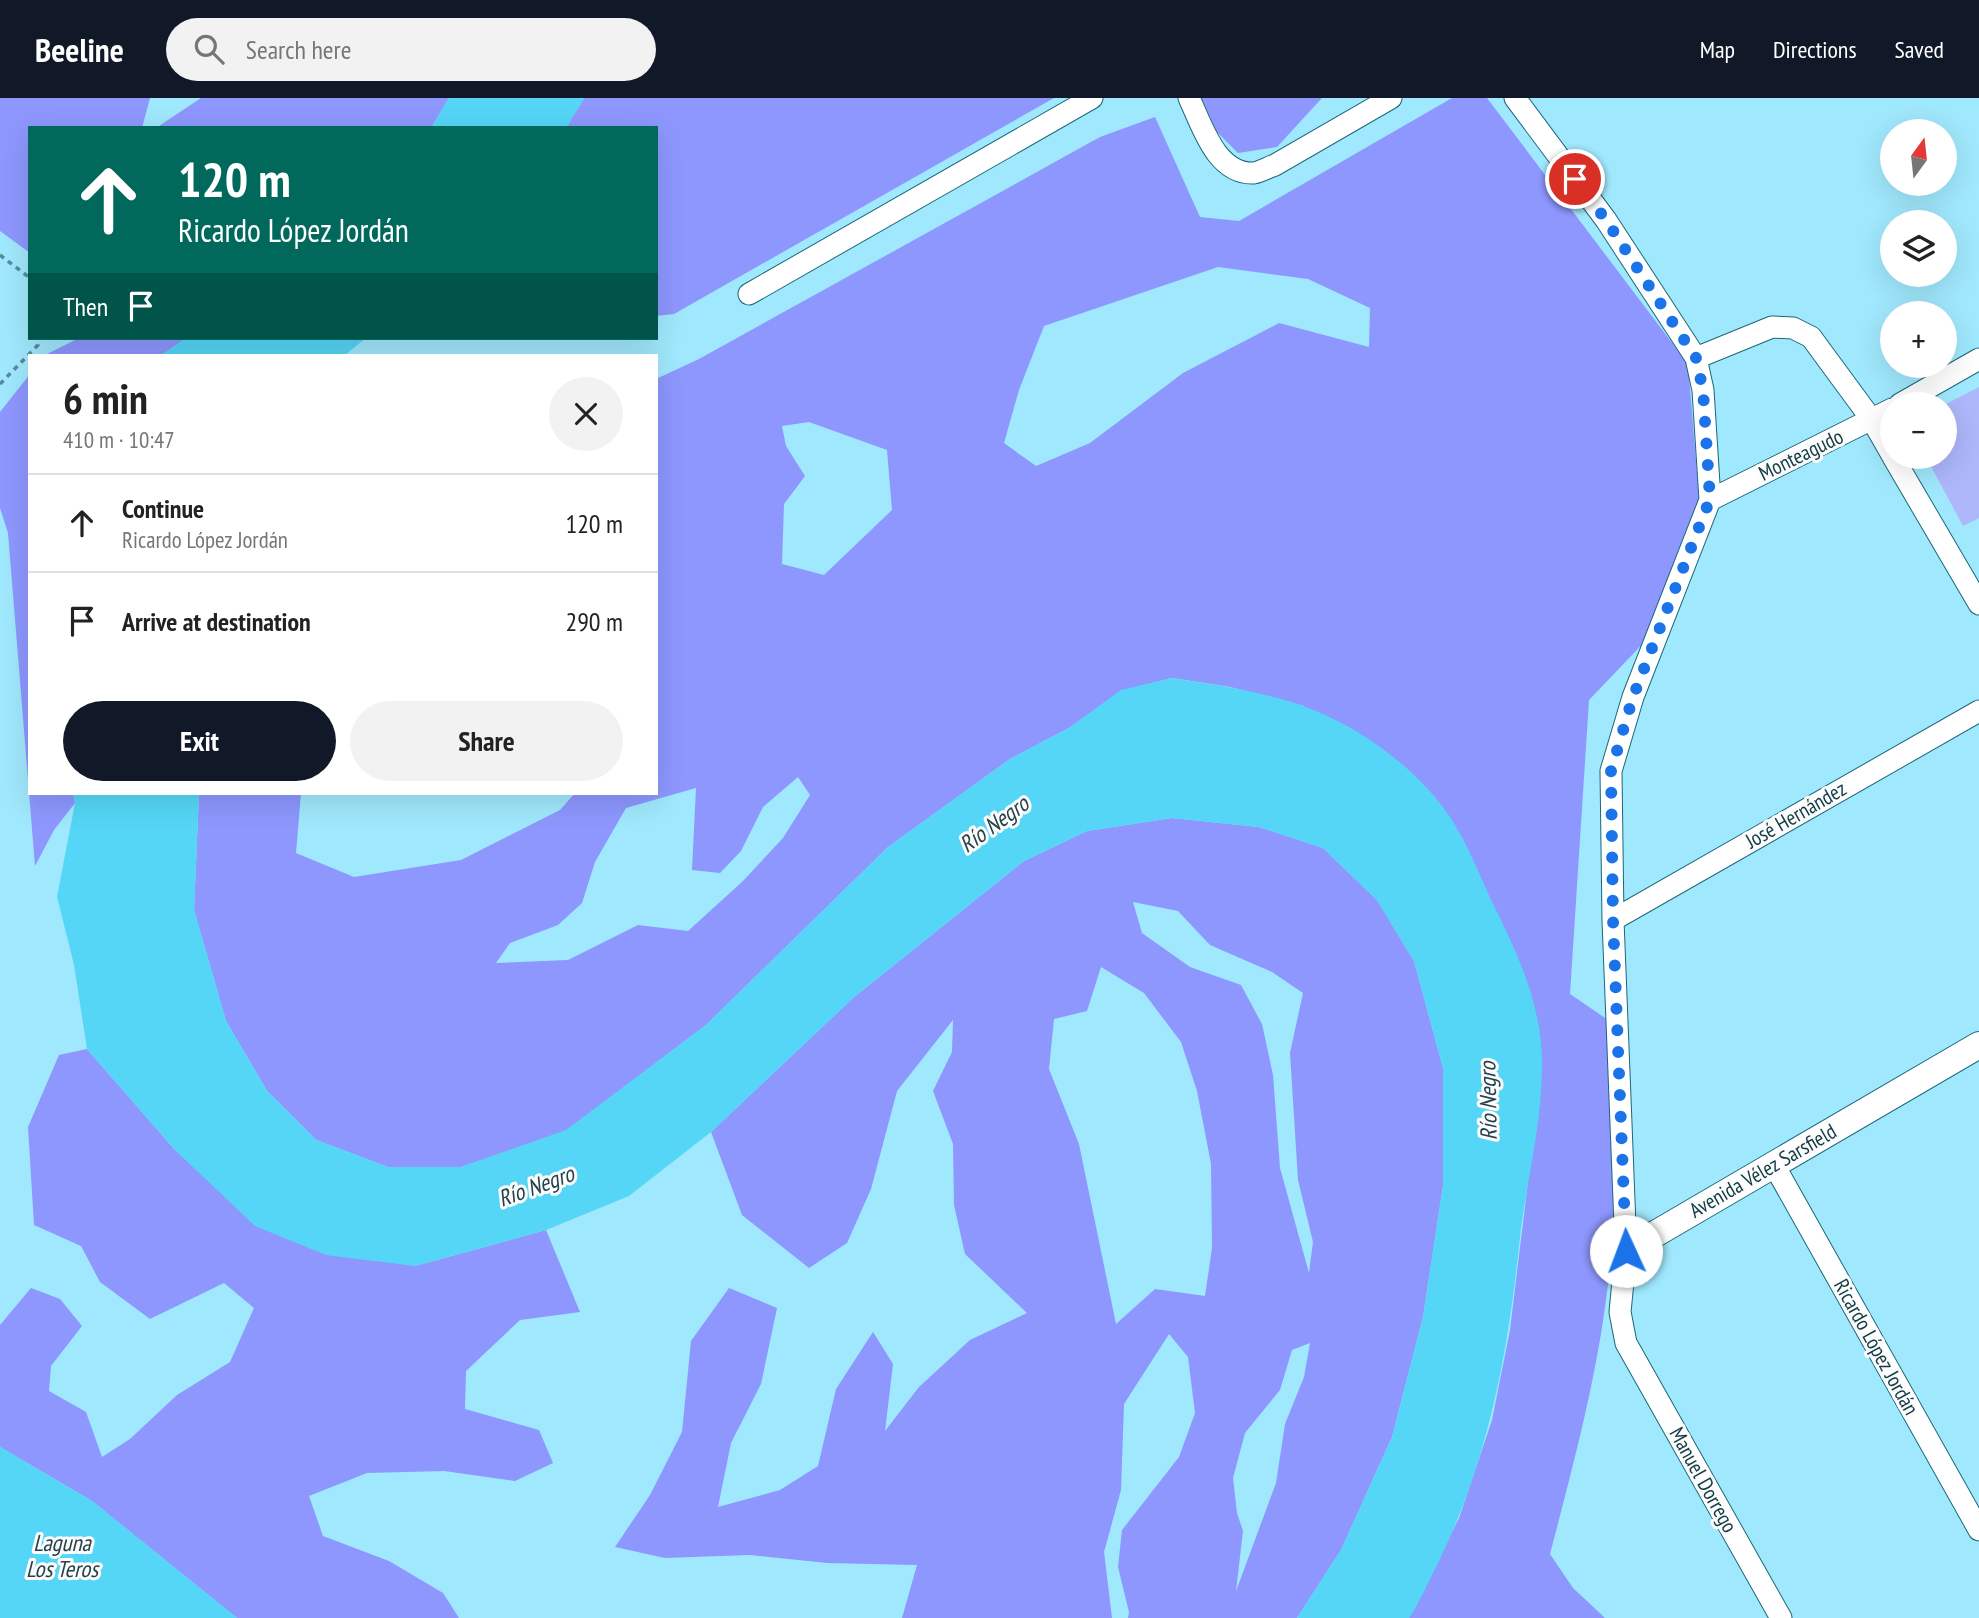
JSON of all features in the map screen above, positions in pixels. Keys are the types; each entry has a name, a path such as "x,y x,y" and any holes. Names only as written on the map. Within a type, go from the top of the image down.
{"street":[{"path":"749,294 1092,98"},
{"path":"1189,98 1218,157 1236,169 1254,173 1275,165 1391,98"},
{"path":"1515,98 1606,220 1696,358 1703,390 1710,499 1633,697 1611,771 1613,920 1626,1251"},
{"path":"1696,358 1772,327 1793,328 1811,337 1880,434"},
{"path":"1921,392 1979,359"},
{"name":"Monteagudo","path":"1710,499 1880,416"},
{"path":"1900,469 1979,604"},
{"name":"José Hernández","path":"1613,920 1979,711"},
{"name":"Avenida Vélez Sarsfield","path":"1626,1251 1979,1045"},
{"name":"Ricardo López Jordán","path":"1774,1165 1979,1530"},
{"name":"Manuel Dorrego","path":"1626,1251 1620,1312 1626,1343 1781,1618"}],"path":[{"path":"0,255 28,276"},
{"path":"29,354 38,345 37,340"},
{"path":"0,384 28,355"}],"shaded area":[{"path":"0,98 150,98 143,126 28,126 28,252 0,231"},
{"path":"201,98 449,98 432,126 159,126"},
{"path":"584,98 1054,98 674,314 658,316 658,126 567,126"},
{"path":"1196,98 1322,98 1277,147 1238,153 1204,119"},
{"path":"1452,98 1487,98 1688,364 1699,497 1655,631 1589,700 1570,994 1614,1024 1612,1237 1597,1357 1550,1554 1573,1588 1605,1618 1409,1618 1459,1518 1492,1420 1510,1330 1542,1066 1304,706 1230,687 1172,678 1121,691 1069,728 1010,759 888,847 706,1025 566,1131 461,1167 388,1167 316,1140 267,1091 226,1021 194,910 199,795 301,795 296,853 354,877 461,860 560,810 573,795 658,795 658,378 699,359 1100,137 1155,117 1200,217 1239,221","holes":["1218,267 1308,279 1370,308 1369,347 1279,323 1183,373 1090,443 1036,466 1004,443 1019,390 1044,326","809,422 887,450 892,510 824,575 782,564 784,504 805,476 786,446 782,426","798,777 810,795 783,838 743,881 688,931 638,925 568,960 496,963 510,943 558,925 582,903 595,862 626,808 696,788 692,870 720,873 741,851 763,807"]},
{"path":"75,340 183,340 163,354 47,354"},
{"path":"28,377 28,780 8,533 0,508 0,412"},
{"path":"1979,387 1979,518 1963,526 1932,469 1957,469 1957,398"},
{"path":"29,795 73,795 75,803 54,830 35,866"},
{"path":"1172,818 1259,827 1323,848 1377,900 1414,961 1443,1068 1443,1186 1423,1317 1392,1437 1341,1550 1297,1618 1128,1618 1129,1612 1118,1567 1122,1530 1179,1457 1195,1413 1188,1357 1169,1334 1124,1404 1121,1490 1104,1552 1112,1618 902,1618 917,1565 827,1563 750,1555 665,1558 615,1547 650,1495 682,1432 691,1341 729,1288 777,1308 761,1384 731,1443 718,1507 780,1490 818,1466 836,1389 873,1332 893,1364 885,1431 919,1387 970,1340 1027,1313 965,1254 954,1205 953,1144 933,1091 952,1052 953,1020 897,1091 871,1189 847,1243 809,1268 742,1215 711,1132 853,998 1024,861 1087,831","holes":["1133,902 1178,911 1210,945 1272,972 1303,993 1290,1053 1298,1180 1313,1242 1309,1273 1280,1168 1273,1075 1262,1024 1241,985 1190,967 1142,933","1101,967 1144,993 1181,1042 1197,1091 1211,1164 1212,1248 1205,1296 1155,1289 1116,1324 1079,1144 1049,1069 1054,1019 1087,1011","1310,1343 1304,1377 1285,1424 1276,1483 1236,1591 1243,1531 1237,1513 1233,1478 1245,1433 1280,1390 1292,1350"]},
{"path":"87,1049 175,1150 415,1266 546,1230 580,1312 520,1320 466,1371 465,1409 539,1430 553,1463 515,1481 444,1471 367,1473 309,1496 323,1536 389,1561 443,1593 459,1618 237,1618 92,1501 0,1447 0,1325 31,1288 60,1299 82,1326 51,1366 49,1391 86,1412 102,1457 130,1439 177,1395 230,1362 254,1308 224,1283 150,1319 100,1282 81,1246 34,1225 28,1127 59,1055"}],"water":[{"path":"449,98 584,98 567,126 432,126"},
{"path":"183,340 364,340 346,354 163,354"},
{"name":"Río Negro","path":"1172,678 1254,692 1324,715 1385,751 1421,782 1450,817 1512,944 1528,984 1541,1045 1541,1089 1501,1368 1483,1446 1456,1523 1409,1618 1297,1618 1341,1550 1392,1437 1423,1317 1443,1186 1443,1068 1414,961 1377,900 1323,848 1259,827 1172,818 1087,831 1024,861 853,998 711,1132 629,1196 546,1230 415,1266 326,1255 255,1226 175,1150 87,1049 74,965 57,897 75,803 73,795 199,795 194,910 226,1021 267,1091 316,1140 388,1167 461,1167 566,1130 706,1025 888,847 1010,759 1069,728 1121,690"},
{"name":"Laguna Los Teros","path":"0,1447 92,1501 237,1618 0,1618"}],"route":[{"path":"1575,179 1606,220 1696,358 1703,390 1710,499 1633,697 1611,771 1613,920 1626,1251"}]}
